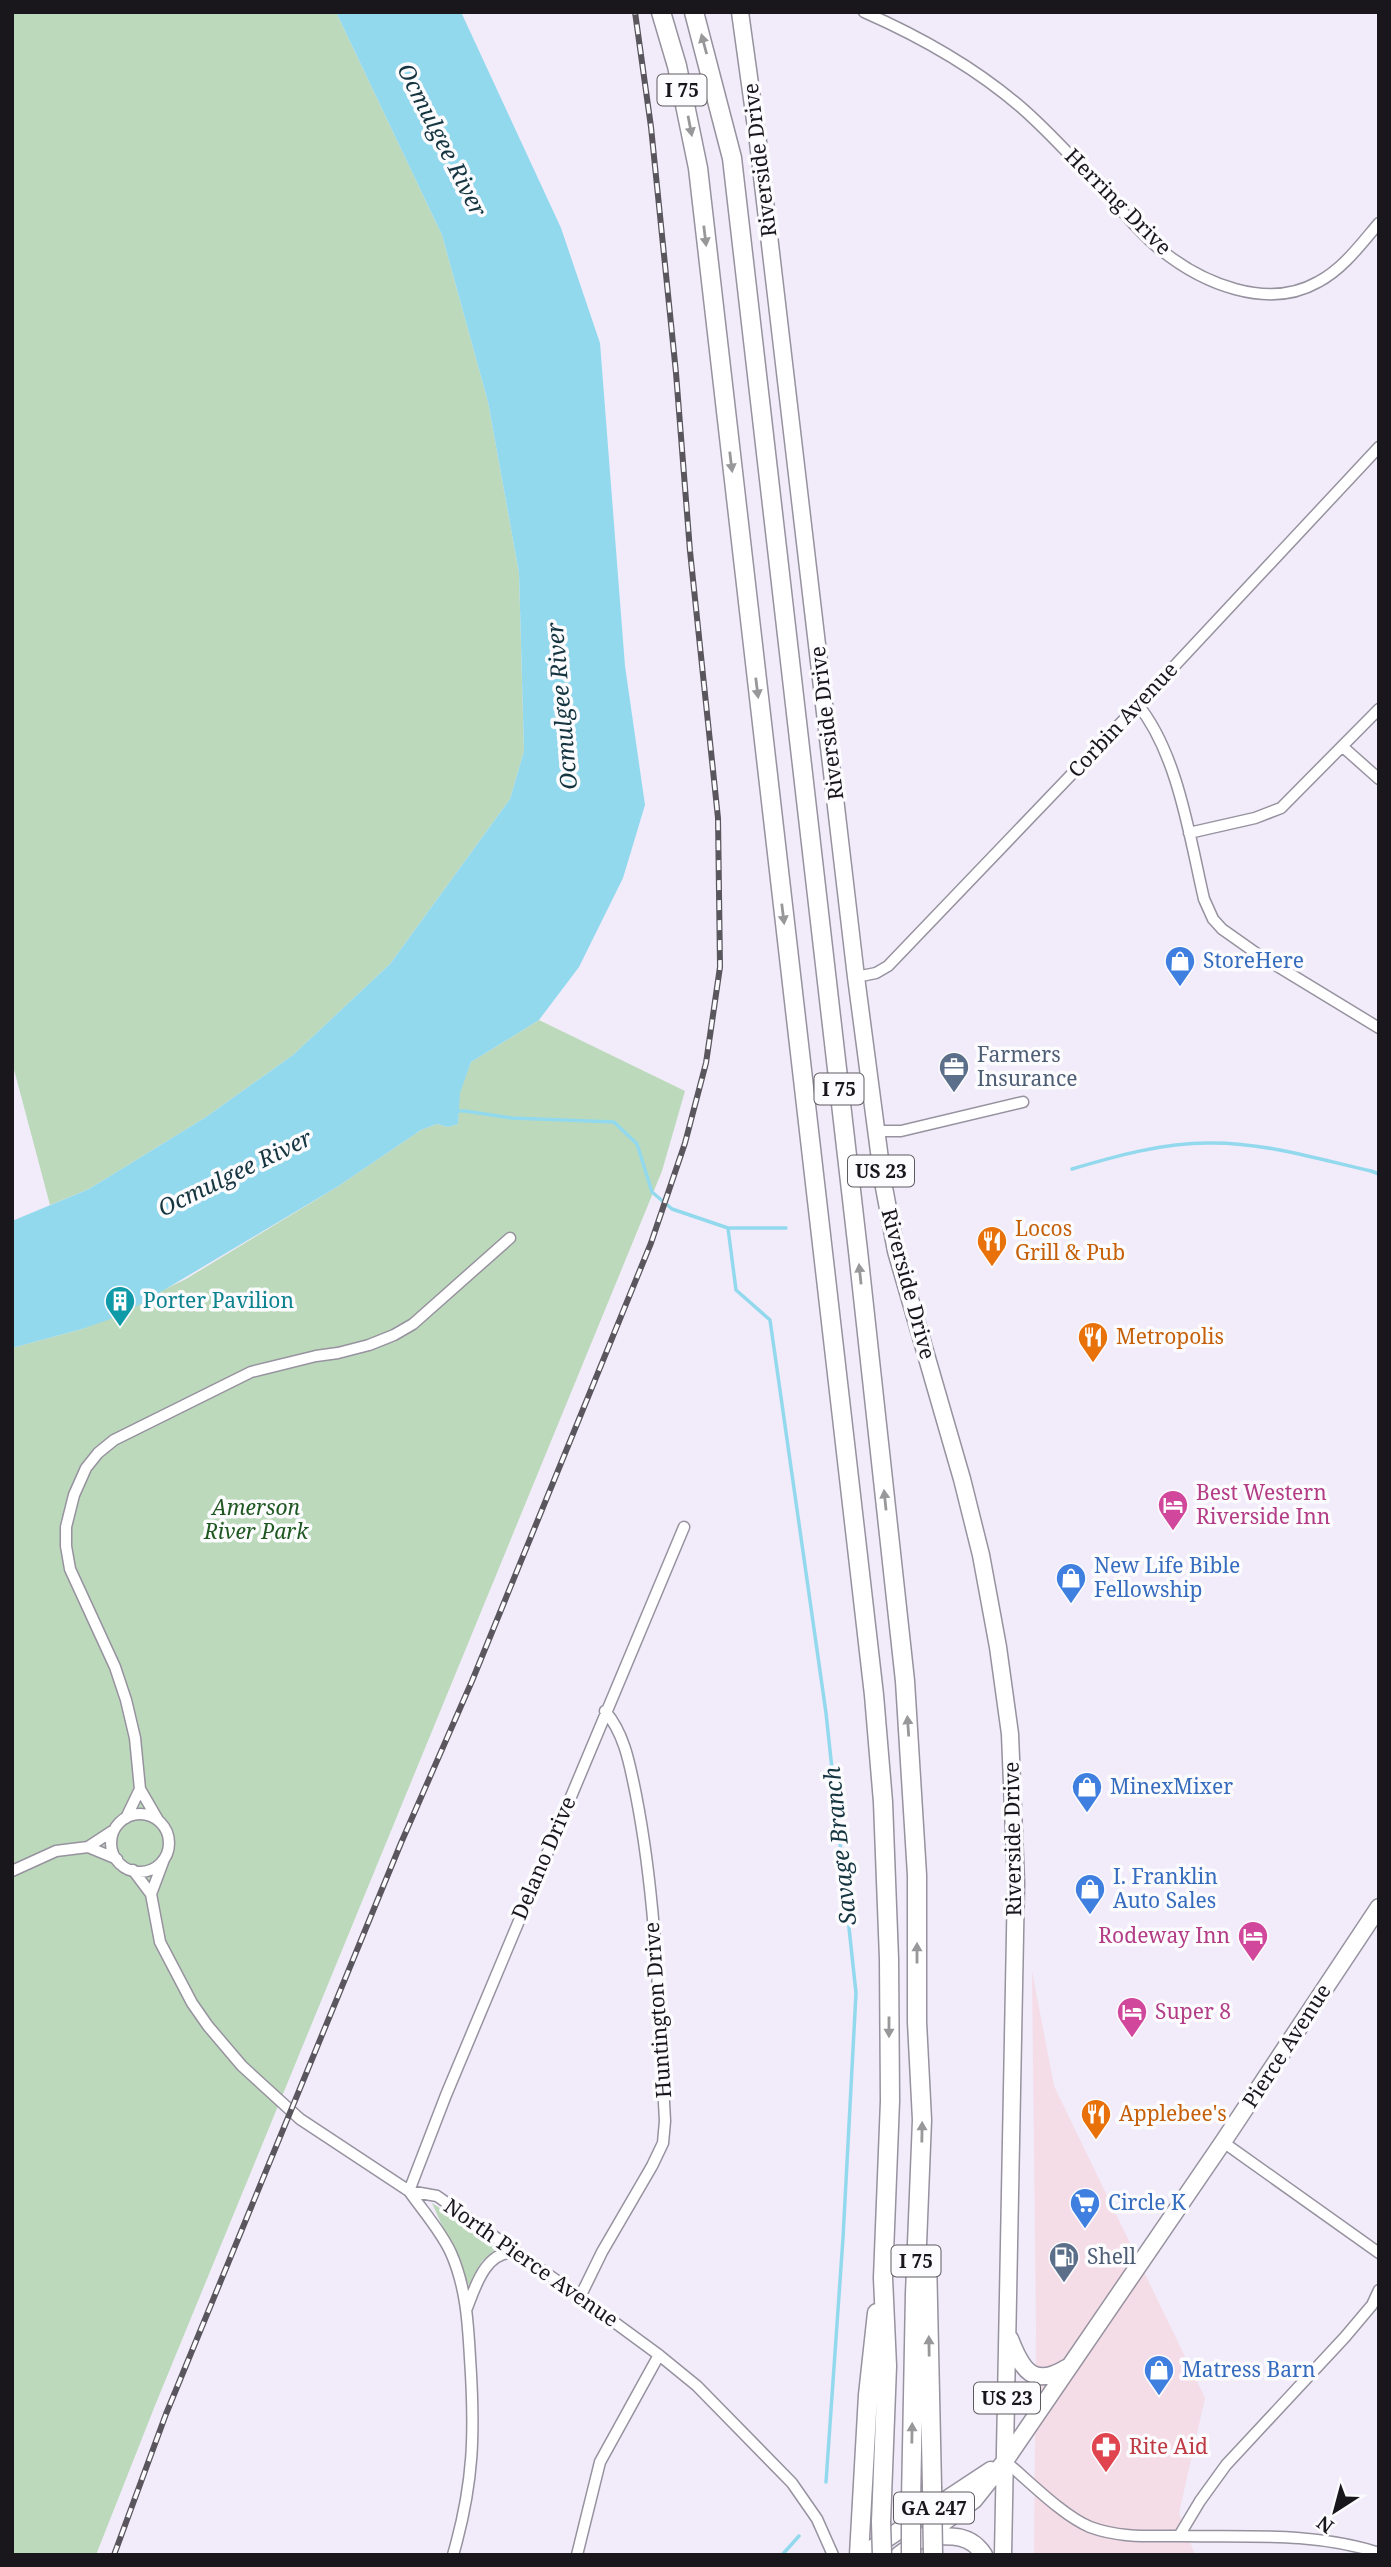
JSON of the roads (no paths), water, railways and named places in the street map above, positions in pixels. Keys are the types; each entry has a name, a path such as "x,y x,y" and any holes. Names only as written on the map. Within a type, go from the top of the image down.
{"highway":[{"name":"I 75","path":"661,12 677,65 698,168 874,1695 883,1802 889,1959 890,2101 883,2278 887,2366 881,2555"},
{"name":"I 75","path":"694,12 732,158 905,1681 918,1875 917,2022 922,2120 915,2294 911,2555"},
{"path":"921,2175 928,2272 933,2555"},
{"path":"861,2555 874,2328 883,2278"}],"main road":[{"name":"Riverside Drive","path":"740,12 757,129 856,977 883,1182 896,1251 962,1479 981,1555 1010,1734 1016,1883 1003,2555"},
{"name":"Pierce Avenue","path":"899,2555 974,2500 1005,2462 1379,1907"},
{"path":"1008,2334 1021,2364 1032,2375 1048,2377 1069,2367"},
{"name":"Pierce Avenue","path":"861,2555 1005,2462"},
{"path":"924,2537 960,2537 971,2541 984,2555"}],"street":[{"name":"Herring Drive","path":"864,12 900,28 987,80 1057,141 1160,250 1215,282 1256,293 1287,294 1311,286 1338,270 1379,223"},
{"name":"Corbin Avenue","path":"856,977 876,973 888,966 1138,705 1379,447"},
{"path":"1138,705 1157,732 1168,760 1189,832 1204,900 1213,919 1222,929 1256,953 1379,1028"},
{"path":"1189,832 1255,818 1281,808 1379,709"},
{"path":"1343,747 1379,779"},
{"path":"876,1131 905,1130 1023,1102"},
{"path":"151,1894 169,1850 169,1839 140,1789 135,1738 126,1700 115,1667 69,1569 66,1527 74,1495 86,1468 98,1453 114,1440 251,1372 369,1345 394,1335 413,1324 510,1238"},
{"name":"Delano Drive","path":"409,2191 605,1711 684,1527"},
{"name":"Huntington Drive","path":"580,2297 652,2166 663,2143 665,2122 651,1908 642,1828 631,1773 617,1725 605,1711"},
{"path":"12,1871 56,1851 88,1847 114,1830 126,1818 140,1789"},
{"path":"126,1818 137,1814 158,1820"},
{"path":"114,1830 112,1850 117,1859"},
{"path":"88,1847 117,1859 133,1870 155,1868 163,1860"},
{"name":"North Pierce Avenue","path":"133,1870 151,1894 160,1941 178,1978 208,2026 234,2057 300,2119 409,2191 437,2196 659,2355 703,2392 792,2483 817,2519 833,2555"},
{"path":"1223,2142 1379,2253"},
{"path":"409,2191 450,2252 467,2309 473,2450 470,2487 453,2555"},
{"path":"467,2309 479,2279 492,2259 500,2253 518,2253"},
{"path":"1179,2536 1226,2465 1345,2337 1372,2305 1379,2290"},
{"path":"577,2555 600,2462 659,2355"},
{"path":"1005,2462 1072,2517 1089,2526 1125,2535 1319,2540 1379,2553"}],"water":[{"name":"Ocmulgee River","path":"336,12 461,12 561,228 600,343 625,666 645,805 623,878 579,967 539,1020 471,1062 460,1093 458,1124 448,1127 437,1124 421,1130 337,1187 122,1315 12,1348 12,1221 89,1189 206,1117 293,1055 390,964 510,799 524,751 519,573 488,402 442,235"}],"waterway":[{"path":"455,1111 512,1118 614,1122 637,1144 652,1192 672,1209 728,1228 786,1228"},
{"path":"1072,1169 1156,1148 1229,1143 1270,1148 1379,1174"},
{"name":"Savage Branch","path":"728,1228 736,1290 770,1320 826,1713 856,1993 826,2482"},
{"name":"Savage Branch","path":"782,2555 799,2536"}],"railway":[{"path":"114,2555 166,2414 401,1843 472,1681 651,1243 685,1143 706,1063 720,967 718,818 690,551 676,373 651,127 635,12"}],"place":[{"name":"StoreHere","path":"1180,988"},
{"name":"Farmers Insurance","path":"954,1094"},
{"name":"Locos Grill & Pub","path":"992,1268"},
{"name":"Porter Pavilion","path":"120,1328"},
{"name":"Metropolis","path":"1093,1364"},
{"name":"Best Western Riverside Inn","path":"1173,1532"},
{"name":"New Life Bible Fellowship","path":"1071,1605"},
{"name":"MinexMixer","path":"1087,1814"},
{"name":"I. Franklin Auto Sales","path":"1090,1916"},
{"name":"Rodeway Inn","path":"1253,1963"},
{"name":"Super 8","path":"1132,2039"},
{"name":"Applebee's","path":"1096,2141"},
{"name":"Circle K","path":"1085,2230"},
{"name":"Shell","path":"1064,2284"},
{"name":"Matress Barn","path":"1159,2397"},
{"name":"Rite Aid","path":"1106,2474"}],"park label":[{"name":"Amerson River Park","path":"256,1520"}]}
